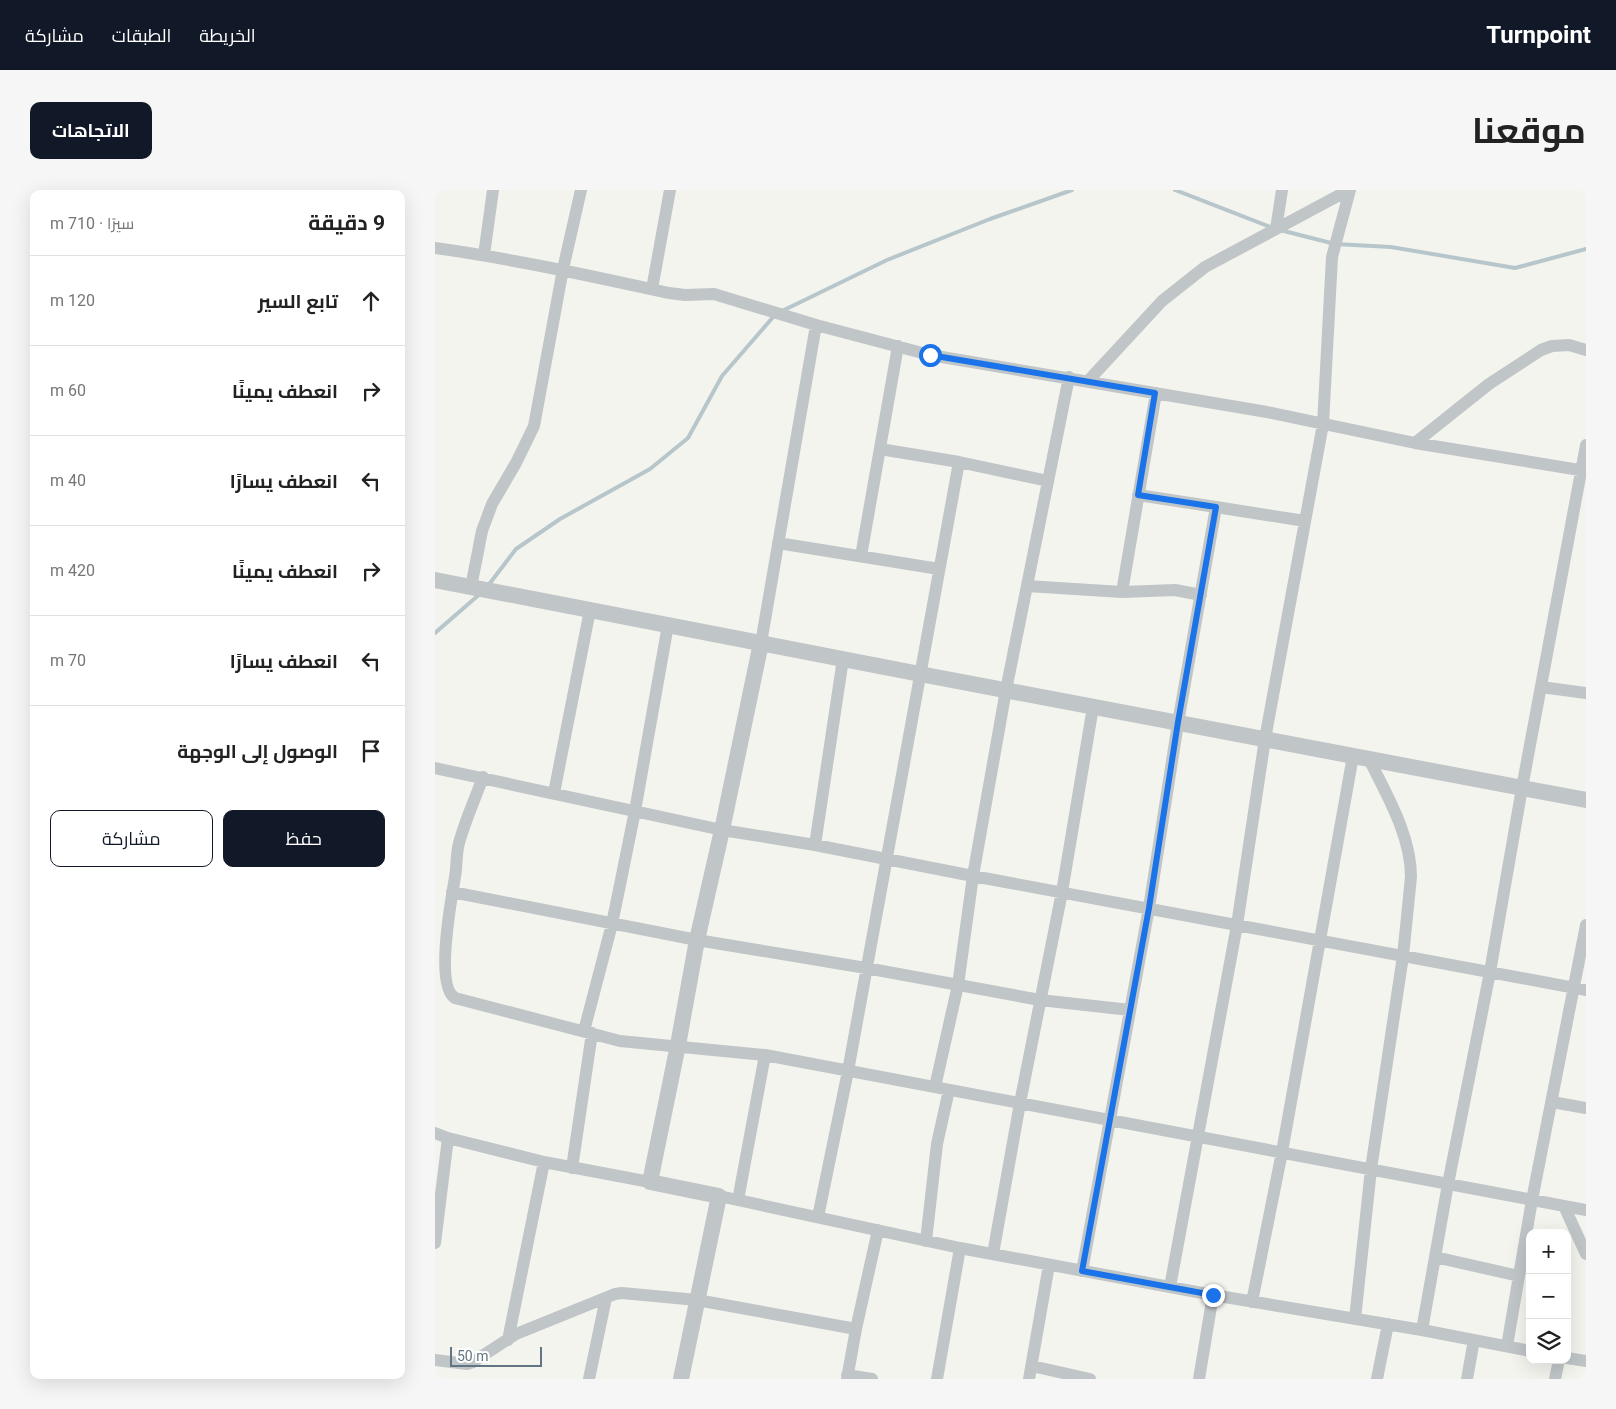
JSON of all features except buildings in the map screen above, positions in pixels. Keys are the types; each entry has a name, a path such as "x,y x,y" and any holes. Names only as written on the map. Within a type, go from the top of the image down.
{"street":[{"path":"483,255 493,190"},
{"path":"471,587 482,531 492,504 517,463 534,426 563,269 581,190"},
{"path":"652,289 670,190"},
{"path":"1277,229 1282,190"},
{"path":"1089,381 1156,308 1175,290 1205,267 1350,190"},
{"path":"1169,1287 1237,925 1265,739 1323,424 1331,257 1350,190"},
{"path":"435,248 563,269 685,295 714,294 816,325 930,355 1069,377 1415,443 1584,471"},
{"path":"650,1182 697,940 761,643 816,325"},
{"path":"1415,443 1489,384 1541,350 1552,346 1569,345 1586,350"},
{"path":"861,556 899,346"},
{"path":"935,1087 958,985 973,876 1006,690 1069,377"},
{"path":"1122,592 1155,393"},
{"path":"1422,1330 1448,1184 1490,972 1541,687 1584,471 1586,444"},
{"path":"880,449 959,462 1048,481"},
{"path":"818,1217 848,1071 959,462"},
{"path":"1138,495 1305,522"},
{"path":"1082,1271 1149,908 1178,722 1216,507"},
{"path":"778,543 939,569"},
{"path":"435,580 1586,800"},
{"path":"1027,586 1122,592 1175,590 1201,595"},
{"path":"554,793 590,610"},
{"path":"572,1168 588,1032 635,811 668,625"},
{"path":"815,845 843,659"},
{"path":"1541,687 1586,694"},
{"path":"993,1254 1061,892 1093,707"},
{"path":"1252,1302 1282,1152 1353,756"},
{"path":"1355,1319 1371,1170 1411,890 1411,864 1401,825 1369,759"},
{"path":"435,768 722,830 815,845 1580,989"},
{"path":"483,778 459,844 444,937 442,959 445,986 450,996 620,1041 678,1045 765,1055 1586,1210"},
{"path":"452,892 697,940 866,968 1040,1000 1130,1010"},
{"path":"1507,1346 1532,1200 1552,1102 1580,989 1586,925"},
{"path":"738,1200 765,1055"},
{"path":"926,1241 937,1144 949,1090"},
{"path":"1552,1102 1586,1108"},
{"path":"435,1133 544,1162 719,1196 961,1248 1526,1350"},
{"path":"435,1242 448,1138"},
{"path":"508,1340 544,1162"},
{"path":"681,1379 719,1196"},
{"path":"1564,1206 1586,1254"},
{"path":"872,1379 847,1377 878,1230"},
{"path":"937,1379 961,1248"},
{"path":"1435,1257 1519,1276"},
{"path":"1049,1265 1031,1373 1091,1379"},
{"path":"435,1360 467,1364 473,1362 516,1334 615,1294 622,1293 697,1300 856,1329"},
{"path":"1199,1379 1213,1295"},
{"path":"589,1379 606,1298"},
{"path":"1377,1379 1388,1324"},
{"path":"1467,1379 1474,1340"},
{"path":"1571,1359 1586,1361"},
{"path":"1555,1379 1558,1364"}],"waterway":[{"path":"782,311 887,260 990,219 1072,190"},
{"path":"1175,190 1273,228"},
{"path":"1280,230 1335,244 1391,247 1515,268 1586,249"},
{"path":"487,587 516,549 560,519 650,469 688,438 722,376 774,316"},
{"path":"435,633 481,593"}],"route":[{"path":"930,355 1155,393 1138,495 1216,507 1178,722 1149,908 1082,1271 1213,1295"}]}
